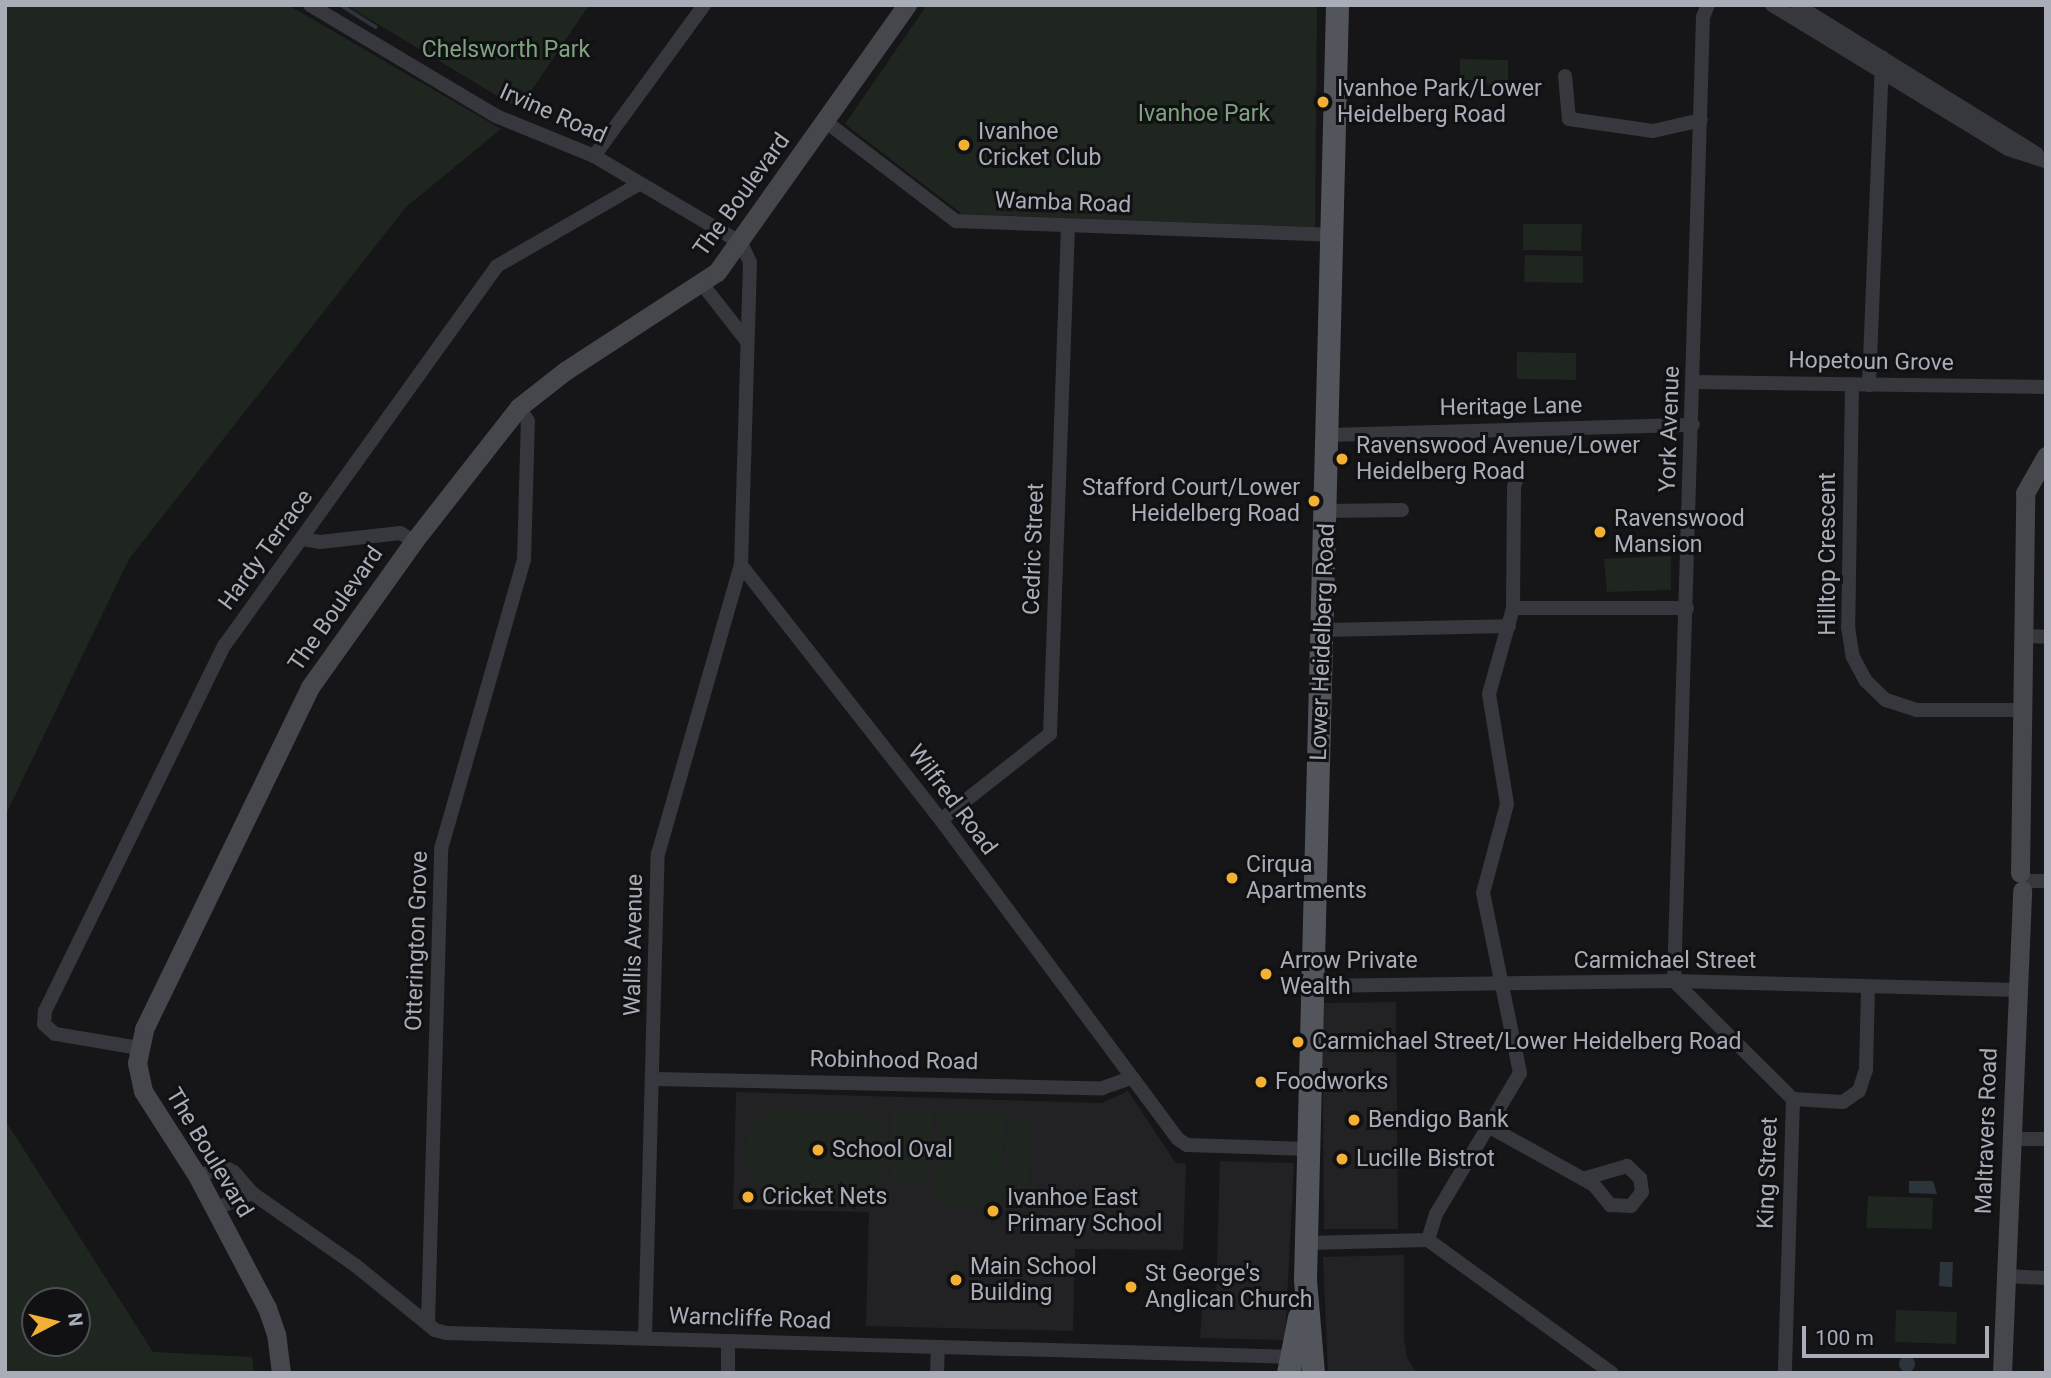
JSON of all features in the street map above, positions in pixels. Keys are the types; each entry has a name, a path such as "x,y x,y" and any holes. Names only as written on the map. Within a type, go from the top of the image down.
{"main road":[{"name":"Lower Heidelberg Road","path":"1313,1373 1306,1243 1329,435 1337,5"},
{"name":"Lower Heidelberg Road","path":"1290,1365 1306,1279"}],"street":[{"name":"Irvine Road","path":"310,5 496,116 594,156 741,243"},
{"path":"594,156 704,5"},
{"name":"The Boulevard","path":"281,1373 276,1334 267,1308 198,1177 143,1091 139,1048 144,1028 310,687 414,541 519,407 565,371 703,285 741,243 907,5"},
{"name":"York Avenue","path":"1674,981 1695,382 1703,16 1708,5"},
{"path":"1772,5 2014,136 2046,161"},
{"path":"1797,5 1880,64"},
{"path":"1869,385 1880,64"},
{"path":"1565,76 1569,119 1653,131 1701,120"},
{"name":"Wamba Road","path":"825,121 956,221 1333,235"},
{"name":"Hardy Terrace","path":"139,1048 62,1036 48,1030 45,1011 224,646 497,266 639,184"},
{"name":"Cedric Street","path":"941,820 1050,734 1068,226"},
{"path":"741,243 750,262 741,565"},
{"path":"703,285 737,324 747,341"},
{"name":"Hopetoun Grove","path":"1695,382 2046,387"},
{"name":"Hilltop Crescent","path":"1852,385 1848,627 1853,657 1867,681 1886,700 1916,710 2021,710"},
{"name":"Otterington Grove","path":"428,1323 441,849 524,560 528,421 519,407"},
{"name":"Heritage Lane","path":"1329,435 1693,425"},
{"name":"Maltravers Road","path":"2002,1373 2017,990 2029,881 2021,710 2025,494 2046,456"},
{"path":"1428,1240 1436,1214 1520,1073 1483,893 1507,804 1489,694 1513,608 1514,486 1519,471"},
{"path":"1327,511 1402,510"},
{"path":"303,539 320,542 400,533 414,541"},
{"name":"Wilfred Road","path":"741,565 941,820 1131,1078 1186,1145 1308,1149"},
{"name":"Wallis Avenue","path":"645,1337 658,854 741,565"},
{"path":"1513,608 1687,608"},
{"path":"1324,630 1508,626"},
{"path":"2022,636 2046,636"},
{"name":"Carmichael Street","path":"1313,986 1674,981 2017,990"},
{"name":"King Street","path":"1674,981 1793,1099 1785,1373"},
{"path":"1793,1099 1843,1102 1860,1091 1866,1070 1868,987"},
{"name":"Robinhood Road","path":"654,1079 1102,1088 1131,1078"},
{"path":"1488,1126 1583,1178"},
{"path":"2012,1139 2046,1139"},
{"name":"Warncliffe Road","path":"198,1177 222,1166 234,1172 252,1193 355,1265 428,1323 446,1332 938,1348 1290,1365"},
{"path":"215,1209 252,1193"},
{"path":"1306,1243 1428,1240 1612,1373"},
{"path":"2006,1276 2046,1278"},
{"path":"727,1342 728,1373"},
{"path":"937,1373 938,1348"}],"shaded area":[{"path":"1396,1002 1398,1229 1324,1229 1322,1003"},
{"name":"Ivanhoe East Primary School","path":"1128,1091 1176,1163 1186,1164 1183,1250 1075,1249 1073,1331 866,1326 869,1212 733,1209 736,1092 1102,1103"},
{"path":"1220,1161 1294,1163 1285,1340 1200,1338 1203,1300 1216,1298"},
{"path":"1909,1181 1933,1181 1937,1194 1909,1193"},
{"path":"1404,1255 1404,1339 1407,1358 1417,1373 1328,1373 1323,1257"},
{"path":"1940,1262 1953,1262 1952,1287 1939,1286"},
{"path":"1907,1356 1913,1358 1913,1370 1907,1372 1901,1370 1899,1364 1901,1358"}],"green space":[{"path":"5,5 288,5 501,129 406,207 129,559 5,816"},
{"name":"Chelsworth Park","path":"346,5 589,5 519,109"},
{"name":"Ivanhoe Park","path":"927,5 1317,5 1315,227 962,214 845,124"},
{"path":"1460,59 1508,60 1508,85 1460,84"},
{"path":"1523,224 1582,224 1581,251 1523,250"},
{"path":"1525,255 1583,256 1583,283 1524,282"},
{"path":"1517,352 1576,353 1576,380 1517,379"},
{"path":"1671,556 1671,590 1607,592 1604,559"},
{"name":"School Oval","path":"777,1109 872,1115 892,1145 892,1112 933,1111 928,1184 892,1182 891,1161 875,1190 862,1197 767,1193 743,1165 745,1145 750,1129 763,1115"},
{"path":"938,1111 1005,1115 1002,1190 1005,1173 1010,1172 1005,1149 1009,1122 1034,1123 1028,1187 1021,1206 1007,1206 1002,1192 1001,1206 933,1202"},
{"path":"5,1120 153,1352 252,1357 254,1373 5,1373"},
{"name":"Cricket Nets","path":"758,1190 760,1203 737,1204 738,1191"},
{"path":"1868,1196 1933,1198 1932,1229 1866,1228"},
{"path":"1896,1310 1957,1312 1956,1344 1895,1342"}],"waterway":[{"path":"341,5 376,27"}],"place":[{"name":"Ivanhoe Park/Lower Heidelberg Road","path":"1323,102"},
{"name":"Ivanhoe Cricket Club","path":"964,145"},
{"name":"Ravenswood Avenue/Lower Heidelberg Road","path":"1342,459"},
{"name":"Stafford Court/Lower Heidelberg Road","path":"1314,501"},
{"name":"Ravenswood Mansion","path":"1600,532"},
{"name":"Cirqua Apartments","path":"1232,878"},
{"name":"Arrow Private Wealth","path":"1266,974"},
{"name":"Carmichael Street/Lower Heidelberg Road","path":"1298,1042"},
{"name":"Foodworks","path":"1261,1082"},
{"name":"Bendigo Bank","path":"1354,1120"},
{"name":"School Oval","path":"818,1150"},
{"name":"Lucille Bistrot","path":"1342,1159"},
{"name":"Cricket Nets","path":"748,1197"},
{"name":"Ivanhoe East Primary School","path":"993,1211"},
{"name":"Main School Building","path":"956,1280"},
{"name":"St George's Anglican Church","path":"1131,1287"}]}
